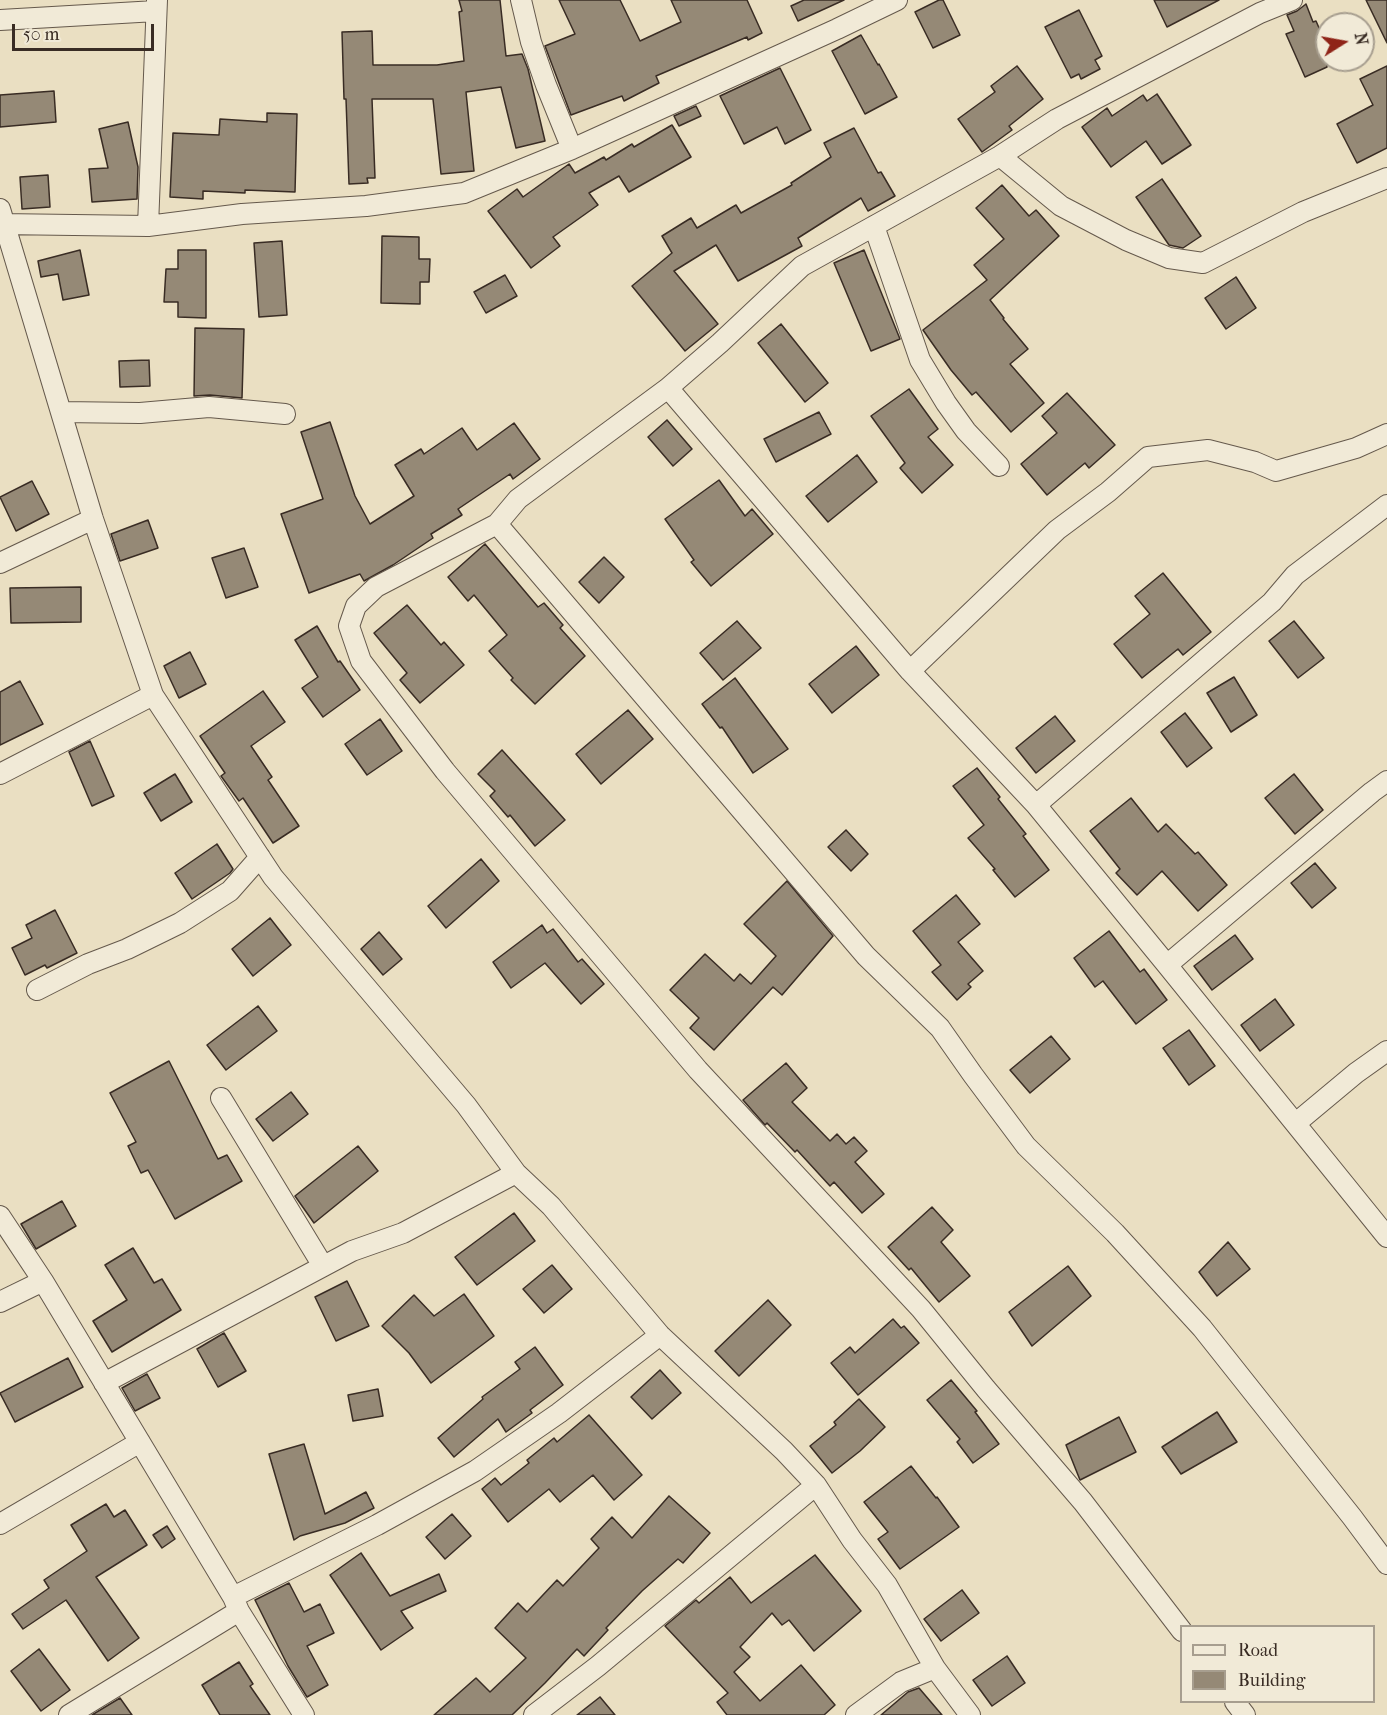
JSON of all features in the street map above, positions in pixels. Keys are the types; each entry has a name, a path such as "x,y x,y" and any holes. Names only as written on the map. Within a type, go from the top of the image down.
{"street":[{"path":"521,0 531,42 572,149"},
{"path":"897,0 572,149 464,193 366,206 242,214 148,226 1,218 93,519 153,695 273,877 466,1105 516,1173 550,1206 660,1335 784,1451 816,1485 852,1540 887,1585 936,1668 970,1715"},
{"path":"1180,1628 1083,1502 921,1309 698,1070 445,771 361,661 349,626 356,606 376,587 498,524 518,499 668,388 802,266 1000,156 1057,119 1260,13 1292,0"},
{"path":"0,20 156,5 148,226"},
{"path":"1000,156 1061,206 1126,240 1169,258 1203,263 1303,212 1387,178"},
{"path":"874,226 921,360 946,403 966,431 999,466"},
{"path":"668,388 910,671 1036,805 1387,1238"},
{"path":"61,412 140,413 209,407 285,414"},
{"path":"910,671 1057,530 1108,492 1148,457 1208,450 1255,462 1276,471 1356,448 1387,434"},
{"path":"1036,805 1272,602 1295,575 1387,505"},
{"path":"0,563 93,519"},
{"path":"498,524 866,956 940,1028 1026,1146 1115,1233 1202,1328 1346,1508 1387,1564"},
{"path":"0,774 153,695"},
{"path":"1167,965 1387,781"},
{"path":"37,990 88,964 127,949 180,923 230,891 260,857"},
{"path":"1296,1123 1356,1073 1387,1051"},
{"path":"221,1098 323,1266"},
{"path":"104,1383 352,1251 404,1233 516,1173"},
{"path":"0,1216 43,1281 304,1715"},
{"path":"0,1302 43,1281"},
{"path":"69,1715 236,1604 475,1471 559,1413 660,1335"},
{"path":"0,1524 140,1442"},
{"path":"534,1715 598,1666 816,1485"},
{"path":"856,1715 901,1682 936,1668"}],"building":[{"path":"459,0 500,0 506,56 522,54 528,69 545,141 516,148 501,87 466,92 474,171 441,174 433,99 372,99 375,178 367,178 368,183 349,184 342,32 372,31 373,65 437,65 464,61 459,12 462,11"},
{"path":"559,0 620,0 640,41 681,22 671,0 747,0 762,33 748,40 747,37 656,76 659,83 624,101 622,96 571,115 545,46 575,34"},
{"path":"804,0 844,0 798,21 791,6"},
{"path":"943,0 960,35 933,48 915,12"},
{"path":"1154,0 1219,0 1167,27"},
{"path":"1366,0 1387,0 1387,43 1375,18 1375,12 1372,12"},
{"path":"1306,4 1313,22 1315,21 1316,72 1305,77 1286,34 1294,31 1287,15"},
{"path":"1079,10 1102,56 1095,60 1100,69 1081,79 1079,74 1071,78 1045,27"},
{"path":"861,35 897,97 865,114 832,51"},
{"path":"1017,66 1043,99 1009,126 1012,130 982,152 958,119 995,92 991,86"},
{"path":"1387,66 1387,148 1357,163 1337,124 1373,105 1360,79"},
{"path":"780,68 811,130 785,144 777,127 744,144 720,96"},
{"path":"54,91 56,122 0,127 0,95"},
{"path":"1157,94 1191,145 1162,164 1146,141 1111,167 1082,127 1107,108 1112,116 1143,95 1147,101"},
{"path":"696,106 701,116 679,126 674,116"},
{"path":"267,113 297,114 295,192 203,191 203,199 170,197 173,133 219,135 220,119 267,122"},
{"path":"128,122 138,167 137,199 92,202 89,169 108,168 99,129"},
{"path":"672,125 691,157 629,192 619,176 589,193 598,205 553,237 560,246 531,268 488,211 517,189 523,197 569,164 575,173 604,157 606,160 632,144 634,147"},
{"path":"854,128 878,173 881,172 895,196 868,211 861,198 798,238 802,246 738,281 716,245 674,271 718,324 685,351 632,286 672,253 662,236 691,218 697,228 736,205 741,213 792,185 791,183 831,157 824,143"},
{"path":"48,175 50,207 22,209 20,177"},
{"path":"1162,179 1201,236 1183,248 1169,245 1136,197"},
{"path":"1002,185 1029,216 1036,210 1059,236 990,300 1028,349 1010,364 1044,403 1011,432 976,392 972,395 923,330 987,280 974,265 1004,239 976,208"},
{"path":"382,236 419,237 419,259 430,259 429,282 420,282 420,304 381,303"},
{"path":"282,241 287,315 259,317 254,243"},
{"path":"80,250 89,295 63,300 58,274 41,277 38,261"},
{"path":"178,250 206,250 206,318 178,317 178,302 164,302 166,269 178,269"},
{"path":"864,250 900,339 871,351 834,263"},
{"path":"505,275 517,296 486,313 474,292"},
{"path":"1236,277 1256,308 1226,329 1205,298"},
{"path":"781,324 828,383 805,402 758,343"},
{"path":"195,328 244,329 242,398 194,396"},
{"path":"149,360 150,386 120,387 119,361"},
{"path":"909,389 938,429 928,437 953,465 922,493 900,468 905,463 871,416"},
{"path":"1067,393 1115,445 1089,468 1085,463 1047,495 1021,464 1057,433 1042,416"},
{"path":"819,412 831,434 776,462 764,439"},
{"path":"667,420 692,449 673,466 648,437"},
{"path":"330,422 355,496 370,524 414,496 395,465 421,449 424,454 462,428 477,450 514,423 540,459 513,479 510,474 458,509 462,515 431,534 433,538 393,565 364,581 360,574 309,593 281,514 323,499 301,432"},
{"path":"857,455 877,482 828,522 806,496"},
{"path":"719,480 745,516 752,509 773,534 711,586 691,562 694,560 665,519"},
{"path":"32,481 49,514 16,531 0,497"},
{"path":"148,520 158,548 120,561 111,534"},
{"path":"485,544 538,607 544,603 563,625 560,628 585,656 535,704 511,680 513,678 489,651 507,635 474,595 468,601 448,577"},
{"path":"244,548 258,587 226,598 212,558"},
{"path":"604,557 624,577 599,603 579,582"},
{"path":"1163,573 1211,632 1183,655 1178,649 1142,678 1114,644 1150,614 1135,596"},
{"path":"81,587 81,622 11,623 10,588"},
{"path":"407,605 441,645 444,642 464,665 420,703 400,680 407,673 374,633"},
{"path":"737,621 761,648 723,680 700,653"},
{"path":"1294,621 1324,658 1298,678 1269,641"},
{"path":"317,626 338,662 340,661 360,690 323,717 302,688 318,677 295,640"},
{"path":"856,646 879,675 832,713 809,684"},
{"path":"190,652 206,684 179,698 164,666"},
{"path":"1234,677 1257,715 1231,732 1207,693"},
{"path":"735,678 788,749 753,773 722,727 720,728 702,704"},
{"path":"20,681 43,724 0,745 0,692"},
{"path":"263,691 285,722 251,746 272,777 268,780 299,826 273,843 243,798 239,801 221,776 225,773 200,736"},
{"path":"628,710 653,739 601,784 576,754"},
{"path":"1185,713 1212,748 1187,767 1161,732"},
{"path":"1055,716 1075,741 1036,773 1016,748"},
{"path":"380,719 402,751 367,775 345,744"},
{"path":"90,741 114,796 92,806 69,752"},
{"path":"502,750 565,820 535,846 510,815 508,817 490,796 495,791 478,774"},
{"path":"977,768 1000,797 998,799 1026,834 1023,836 1049,870 1015,897 993,870 995,869 968,838 984,825 953,786"},
{"path":"175,774 192,802 161,821 144,793"},
{"path":"1294,774 1323,810 1295,834 1265,798"},
{"path":"1131,798 1158,832 1166,824 1195,854 1198,852 1227,885 1198,911 1162,871 1137,895 1116,873 1120,869 1090,831"},
{"path":"846,830 868,854 851,871 828,847"},
{"path":"217,844 233,869 192,899 175,873"},
{"path":"481,859 499,881 446,928 428,906"},
{"path":"1315,863 1336,888 1312,908 1291,883"},
{"path":"787,881 833,936 782,995 773,987 714,1050 690,1028 699,1018 670,990 705,954 734,981 740,974 751,984 776,956 744,924"},
{"path":"956,895 980,924 958,942 983,971 968,984 971,987 957,1000 932,972 941,965 913,931"},
{"path":"55,910 77,953 47,968 45,965 25,975 12,948 32,938 26,925"},
{"path":"270,918 291,945 253,976 232,949"},
{"path":"542,925 547,933 553,929 578,962 582,959 604,984 581,1004 545,963 511,988 493,962"},
{"path":"1109,931 1140,972 1144,969 1167,1000 1136,1024 1103,981 1095,987 1074,958"},
{"path":"379,932 402,959 383,975 361,949"},
{"path":"1235,935 1253,959 1212,990 1194,966"},
{"path":"1275,999 1294,1025 1260,1051 1241,1025"},
{"path":"258,1006 277,1031 226,1070 207,1045"},
{"path":"1189,1030 1215,1066 1189,1085 1163,1048"},
{"path":"1051,1036 1070,1059 1030,1093 1010,1070"},
{"path":"169,1061 218,1159 227,1155 242,1181 175,1219 148,1170 141,1173 128,1146 136,1142 110,1093"},
{"path":"786,1063 807,1088 792,1102 830,1141 837,1134 846,1144 854,1137 867,1151 855,1162 884,1194 862,1213 834,1182 830,1186 797,1150 795,1152 767,1123 765,1125 743,1100"},
{"path":"291,1092 308,1114 273,1141 256,1119"},
{"path":"358,1146 378,1171 314,1223 295,1196"},
{"path":"62,1201 76,1226 36,1249 21,1224"},
{"path":"932,1207 953,1230 941,1242 970,1276 939,1302 911,1268 909,1270 888,1247"},
{"path":"514,1213 535,1241 477,1285 455,1257"},
{"path":"1228,1242 1250,1269 1217,1296 1199,1272"},
{"path":"133,1248 154,1283 162,1279 181,1310 112,1352 93,1321 127,1300 105,1265"},
{"path":"552,1265 572,1289 544,1313 523,1289"},
{"path":"1068,1266 1091,1296 1032,1346 1009,1312"},
{"path":"347,1281 369,1326 336,1341 315,1297"},
{"path":"464,1294 494,1336 431,1383 409,1353 382,1326 414,1295 434,1316"},
{"path":"768,1300 791,1325 739,1376 715,1351"},
{"path":"893,1319 901,1328 904,1326 919,1343 858,1395 831,1363 850,1347 855,1353"},
{"path":"224,1333 246,1371 218,1387 197,1349"},
{"path":"535,1347 563,1385 530,1410 532,1413 506,1432 498,1419 454,1457 438,1438 483,1399 482,1397 520,1369 515,1362"},
{"path":"68,1358 83,1387 15,1422 0,1393"},
{"path":"660,1370 681,1393 652,1419 631,1397"},
{"path":"147,1374 160,1398 135,1411 122,1388"},
{"path":"951,1380 977,1411 975,1412 999,1444 973,1463 957,1442 960,1439 927,1400"},
{"path":"378,1389 383,1416 353,1421 348,1395"},
{"path":"859,1399 885,1427 832,1473 810,1446 836,1425 834,1422"},
{"path":"1217,1412 1237,1442 1181,1474 1162,1447"},
{"path":"589,1415 642,1475 614,1500 593,1475 560,1502 549,1489 508,1522 482,1489 495,1478 501,1485 529,1463 527,1460 554,1438 557,1442"},
{"path":"1119,1417 1136,1452 1080,1480 1066,1445"},
{"path":"304,1444 325,1514 366,1492 374,1508 345,1523 300,1536 294,1540 269,1454"},
{"path":"911,1466 959,1527 900,1569 878,1539 888,1532 864,1502"},
{"path":"669,1496 710,1533 683,1563 678,1559 642,1591 606,1628 608,1630 584,1656 577,1649 512,1715 434,1715 476,1678 490,1692 526,1658 495,1628 518,1603 527,1612 557,1580 563,1586 599,1548 591,1539 612,1517 632,1538"},
{"path":"106,1504 114,1517 125,1510 147,1545 96,1577 139,1638 108,1661 66,1600 23,1629 12,1614 49,1588 44,1580 87,1551 71,1525"},
{"path":"452,1514 471,1536 445,1559 426,1537"},
{"path":"167,1526 175,1539 162,1548 153,1535"},
{"path":"361,1553 390,1596 439,1574 446,1591 401,1611 413,1628 381,1650 330,1575"},
{"path":"815,1555 861,1611 814,1651 789,1620 782,1625 772,1613 740,1647 750,1657 734,1672 760,1701 801,1665 835,1705 824,1715 727,1715 717,1702 728,1693 665,1626 696,1600 699,1603 730,1577 751,1603"},
{"path":"289,1583 304,1612 320,1604 334,1633 307,1646 328,1685 307,1697 288,1666 255,1600"},
{"path":"962,1590 979,1613 941,1641 924,1619"},
{"path":"39,1649 70,1690 41,1711 11,1671"},
{"path":"1007,1656 1025,1683 992,1706 973,1680"},
{"path":"239,1662 253,1684 250,1686 270,1715 220,1715 202,1685"},
{"path":"919,1688 942,1715 881,1715 908,1692"},
{"path":"600,1697 615,1715 577,1715"},
{"path":"120,1698 132,1715 92,1715"}]}
